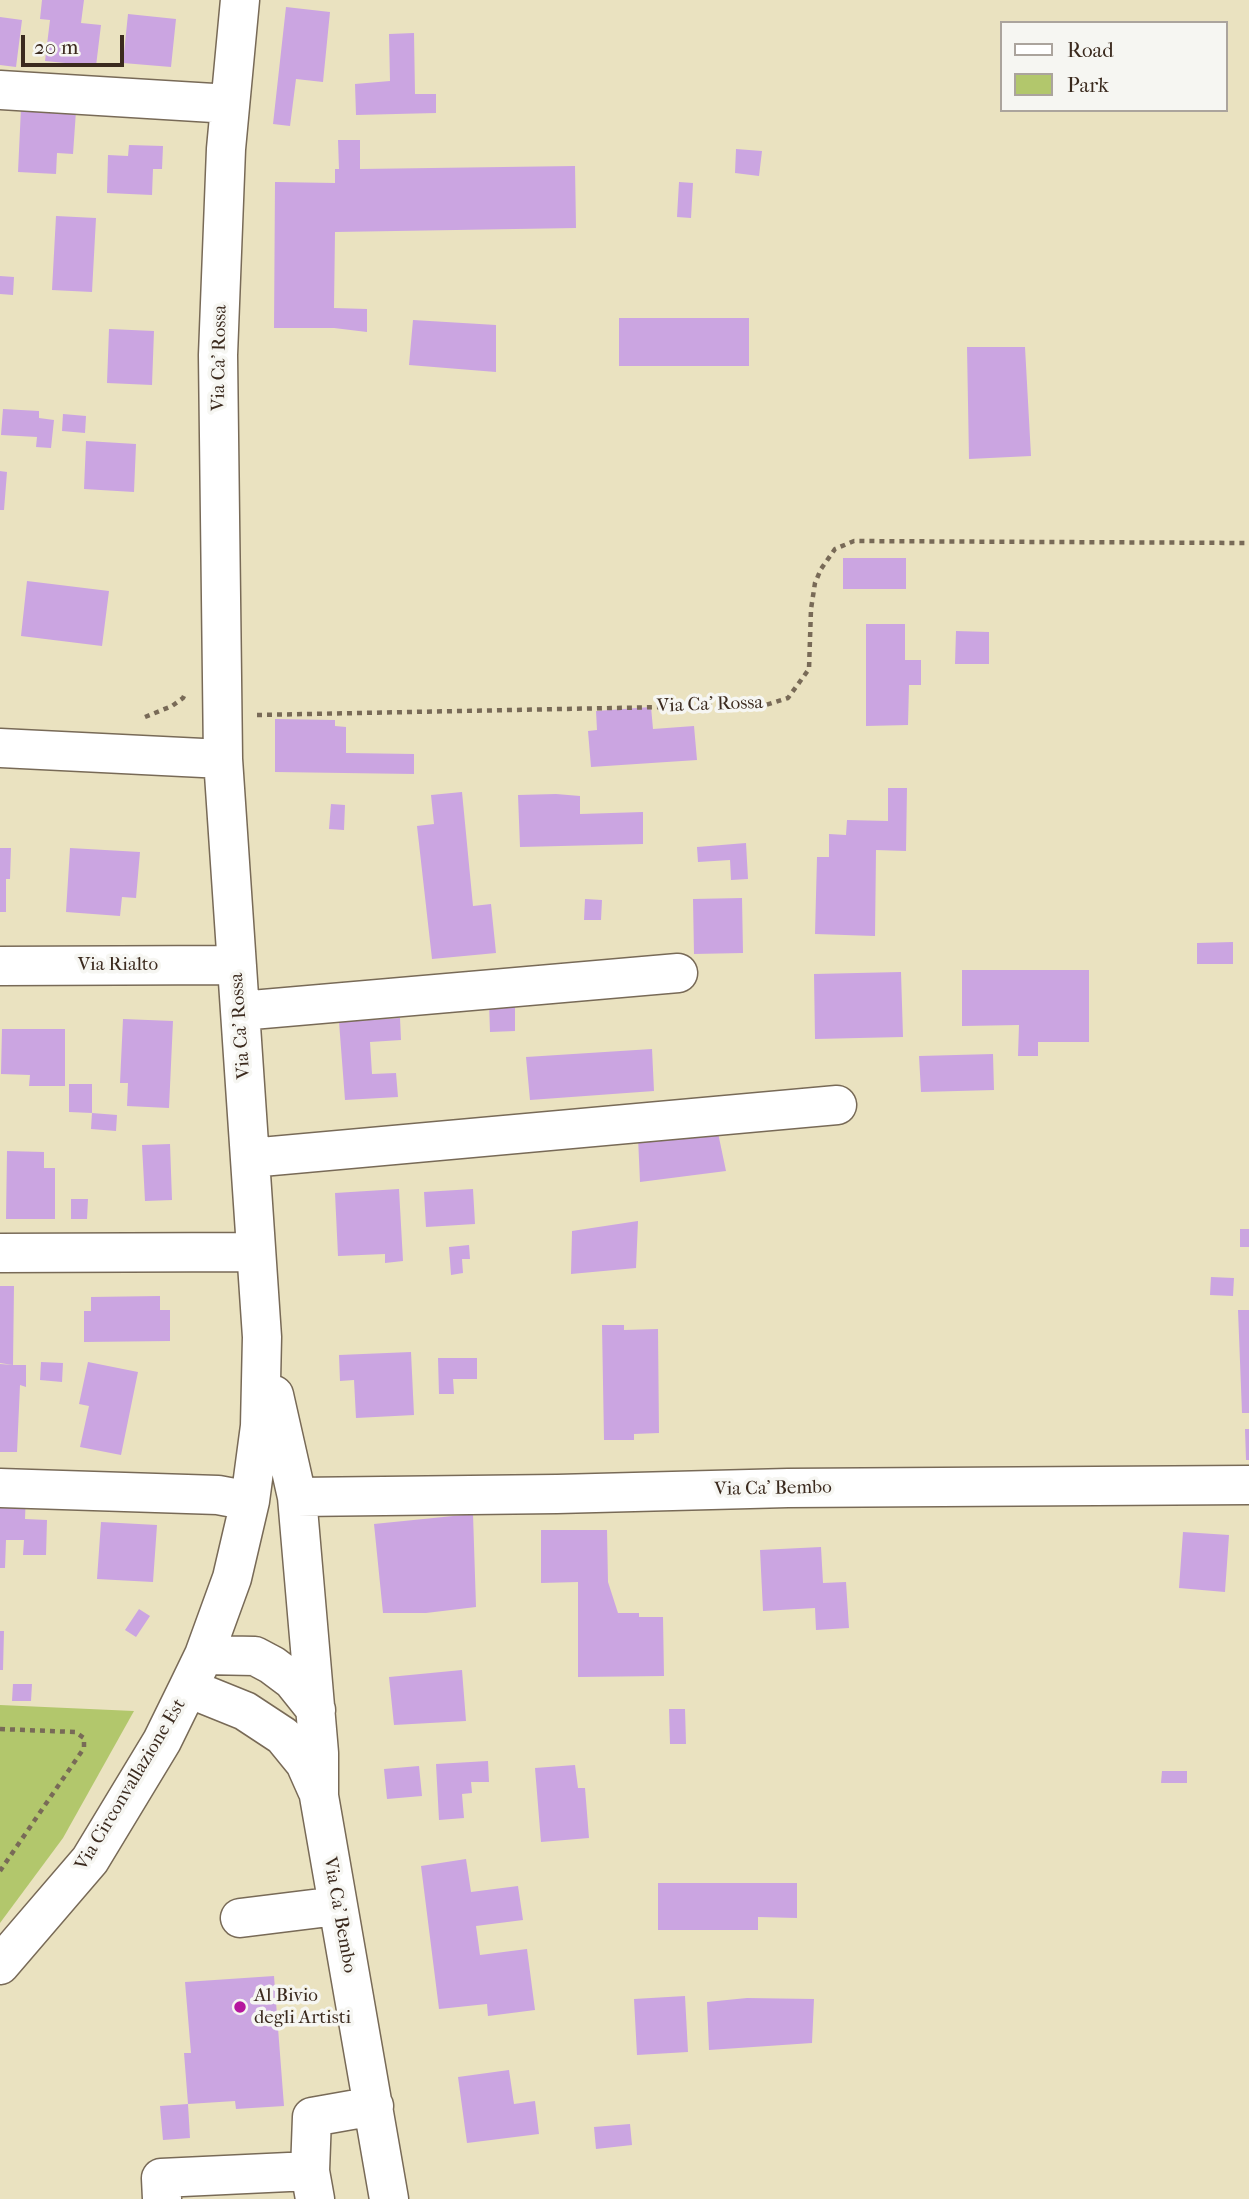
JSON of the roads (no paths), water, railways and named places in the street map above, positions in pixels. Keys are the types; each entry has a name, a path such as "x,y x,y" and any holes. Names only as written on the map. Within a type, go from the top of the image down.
{"street":[{"name":"Via Ca' Rossa","path":"240,0 230,104 218,355 223,759 262,1337"},
{"path":"0,90 230,104"},
{"path":"0,748 223,759"},
{"name":"Via Rialto","path":"0,966 237,965"},
{"path":"240,1011 678,973"},
{"path":"250,1158 837,1105"},
{"path":"0,1254 256,1252"},
{"name":"Via Ca' Bembo","path":"262,1337 297,1497 316,1710 319,1796 389,2199"},
{"name":"Via Circonvallazione Est","path":"0,1965 90,1860 162,1741 196,1672 232,1578 250,1501 260,1426 262,1337"},
{"name":"Via Ca' Bembo","path":"297,1497 788,1488 1249,1485"},
{"path":"0,1488 218,1495 250,1501"},
{"path":"196,1672 255,1656 292,1680 316,1710"},
{"name":"Via Ca' Bembo","path":"196,1672 245,1711 283,1736 305,1763 319,1796"},
{"path":"240,1918 337,1906"},
{"path":"162,2199 161,2178 313,2185 312,2117 374,2106"}],"place":[{"name":"Al Bivio degli Artisti","path":"240,2007"}]}
